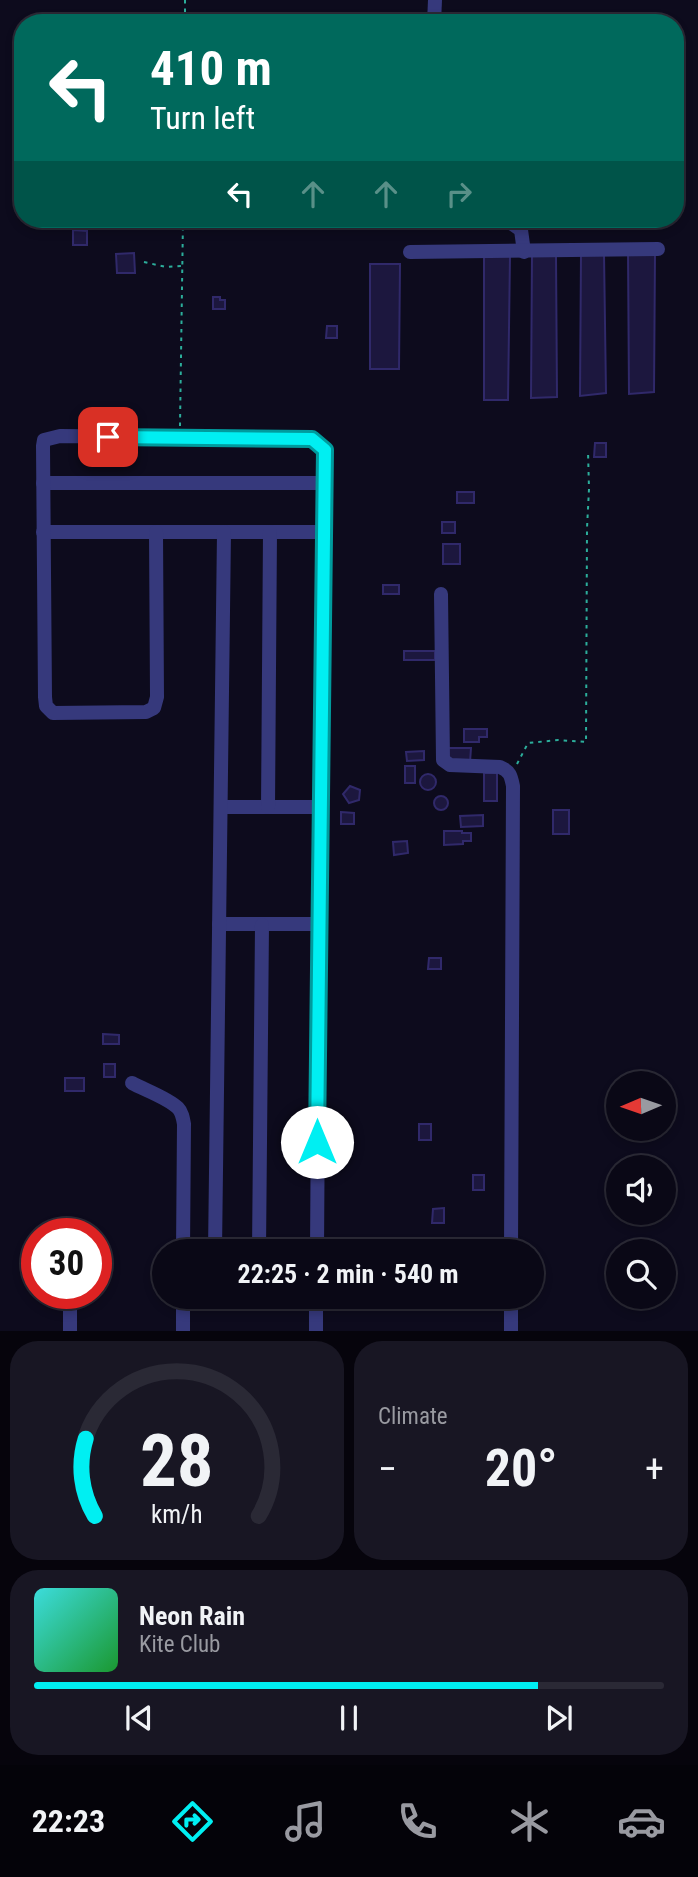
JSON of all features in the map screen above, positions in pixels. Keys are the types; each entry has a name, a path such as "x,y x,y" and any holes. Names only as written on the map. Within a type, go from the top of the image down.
{"street":[{"path":"521,228 524,251"},
{"path":"410,252 658,249"},
{"path":"156,532 156,704 146,712 53,713 46,706 44,440 60,436 312,439 325,450 317,1239"},
{"path":"43,483 324,482"},
{"path":"215,1239 224,532"},
{"path":"268,807 270,532"},
{"path":"43,533 324,532"},
{"path":"441,594 443,760 450,765 500,767 507,770 513,786 511,1239"},
{"path":"221,807 320,807"},
{"path":"219,923 319,924"},
{"path":"259,1239 262,925"},
{"path":"132,1083 171,1103 182,1115 184,1239"},
{"path":"70,1309 70,1331"},
{"path":"183,1309 183,1331"},
{"path":"316,1309 316,1331"},
{"path":"511,1309 511,1331"}],"path":[{"path":"180,437 183,228"},
{"path":"144,262 166,267 182,266"},
{"path":"512,778 528,743 549,740 586,742 588,451"}],"building":[{"path":"73,230 87,231 87,245 73,245"},
{"path":"628,250 655,252 654,392 629,394"},
{"path":"134,253 135,273 117,273 116,254"},
{"path":"581,254 604,254 606,393 580,396"},
{"path":"484,255 510,255 508,400 484,400"},
{"path":"532,256 556,256 557,397 531,398"},
{"path":"370,264 400,264 399,369 370,369"},
{"path":"213,297 225,300 225,309 213,309"},
{"path":"327,326 337,326 337,338 326,338"},
{"path":"595,443 606,443 606,457 594,457"},
{"path":"457,492 474,492 474,503 457,503"},
{"path":"442,522 455,522 455,533 442,533"},
{"path":"443,544 460,544 460,564 443,564"},
{"path":"383,585 399,585 399,594 383,594"},
{"path":"404,651 435,651 435,660 404,660"},
{"path":"464,729 487,729 487,737 479,737 479,742 464,742"},
{"path":"448,748 471,748 470,762 448,762"},
{"path":"424,751 424,760 407,761 406,752"},
{"path":"405,766 415,766 415,783 405,783"},
{"path":"484,773 497,773 497,801 484,801"},
{"path":"425,774 431,774 436,782 434,788 425,790 420,785 420,779"},
{"path":"350,786 360,790 359,800 349,803 343,794"},
{"path":"441,796 446,798 446,808 441,810 436,808 434,803 436,798"},
{"path":"553,810 569,810 569,834 553,834"},
{"path":"341,812 354,813 354,824 341,824"},
{"path":"483,815 483,826 461,827 460,816"},
{"path":"444,831 471,833 471,841 444,845"},
{"path":"407,841 408,853 394,855 393,842"},
{"path":"429,958 441,958 441,969 428,969"},
{"path":"103,1034 119,1035 119,1044 103,1044"},
{"path":"104,1064 115,1064 115,1077 104,1077"},
{"path":"65,1078 84,1078 84,1091 65,1091"},
{"path":"419,1124 431,1124 431,1140 419,1140"},
{"path":"473,1175 484,1175 484,1190 473,1190"},
{"path":"444,1208 444,1223 432,1223 433,1209"}],"route":[{"path":"108,437 312,439 325,450 317,1142"}]}
